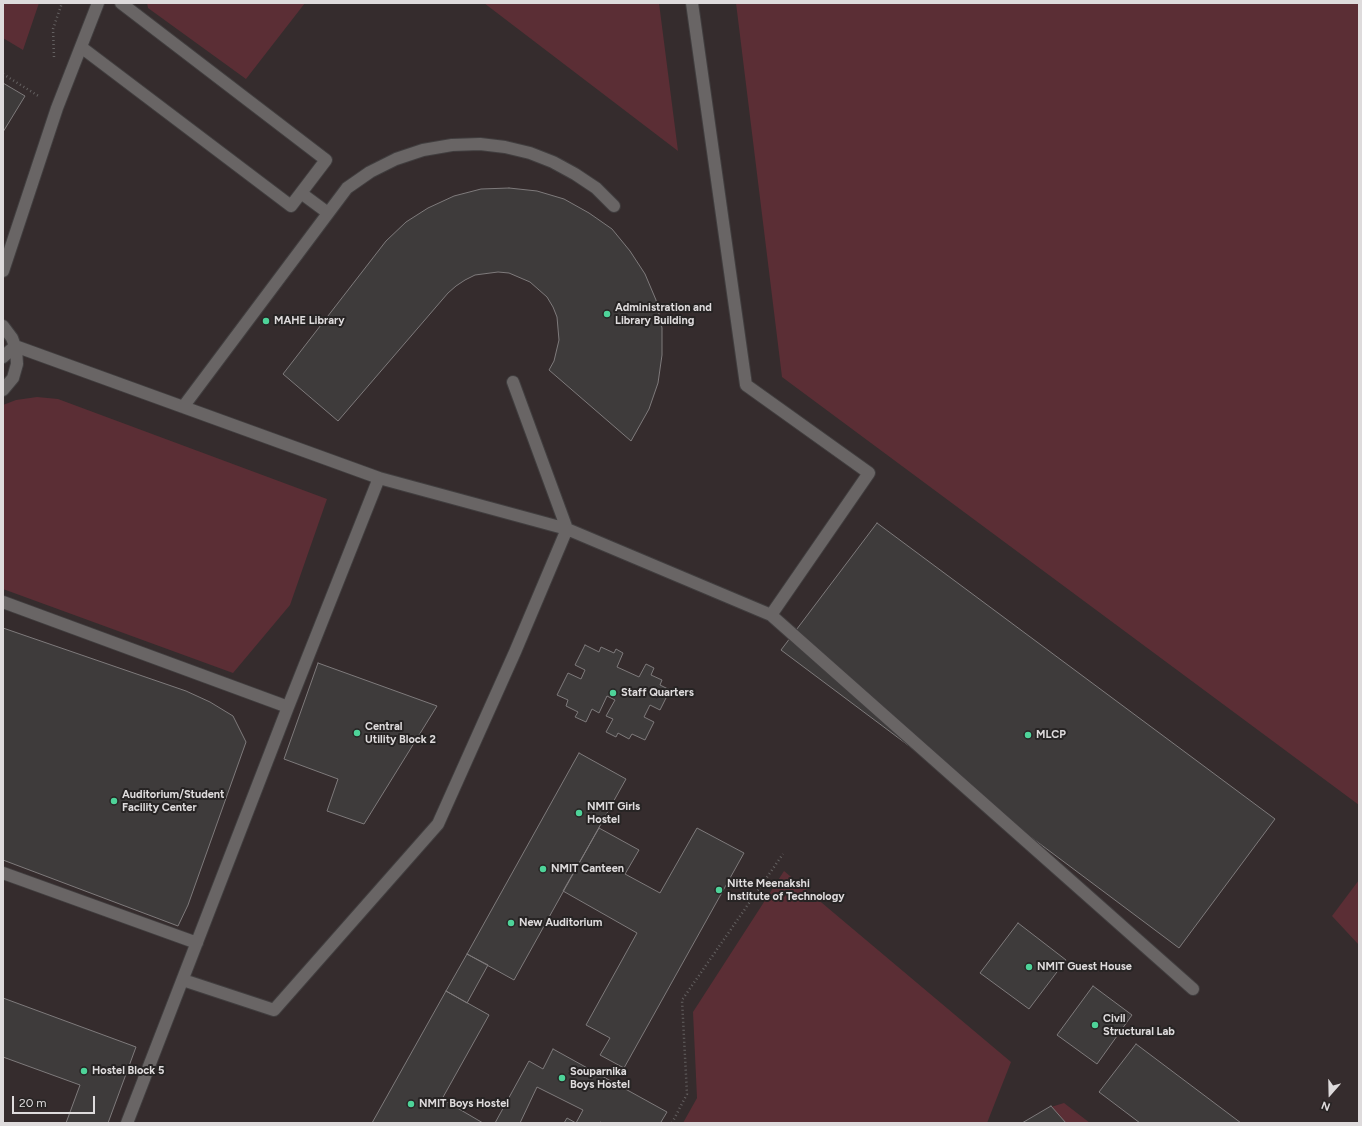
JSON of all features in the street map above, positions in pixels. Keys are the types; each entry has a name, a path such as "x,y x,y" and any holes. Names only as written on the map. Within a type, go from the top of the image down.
{"lane":[{"path":"3,271 57,108 98,3"},
{"path":"81,47 291,206 326,160 121,3"},
{"path":"692,3 746,385 869,473 771,615"},
{"path":"183,407 347,188 370,172 396,159 430,148 452,145 480,144 505,147 530,153 553,162 596,188 614,206"},
{"path":"301,193 328,213"},
{"path":"3,326 12,338 15,346 17,364 12,378 3,390"},
{"path":"15,346 379,478 567,529 771,615 1193,989"},
{"path":"3,357 15,346"},
{"path":"183,980 274,1010 438,824 515,652 567,529 513,382"},
{"path":"127,1123 288,707 379,478"},
{"path":"3,602 288,707"},
{"path":"3,873 197,943"}],"path":[{"path":"3,74 57,108"},
{"path":"672,1123 687,1094 682,1000 783,854"}],"shaded area":[{"path":"3,3 1359,3 1359,1123 3,1123"},
{"path":"3,3 39,3 23,50 3,38"},
{"path":"147,3 305,3 246,79 148,8"},
{"path":"484,3 659,3 678,151"},
{"path":"736,3 1359,3 1359,805 782,377"},
{"path":"37,397 58,399 327,499 290,605 233,673 3,589 3,405 16,400"},
{"path":"784,871 1011,1062 987,1123 683,1123 697,1098 693,1012"},
{"path":"1359,880 1359,945 1332,916"},
{"path":"1064,1103 1090,1123 1066,1123 1051,1107"}],"building":[{"path":"3,83 25,96 3,132"},
{"name":"Administration and Library Building","path":"509,188 537,191 564,199 589,213 612,229 630,251 645,274 656,300 662,328 662,355 658,383 649,409 631,441 549,370 554,361 559,340 557,317 553,307 547,297 530,282 509,273 498,272 475,275 456,286 448,293 338,421 283,374 386,241 406,222 428,208 454,196 481,189"},
{"name":"MLCP","path":"877,523 1275,819 1179,948 781,650"},
{"name":"Auditorium/Student Facility Center","path":"3,628 186,691 210,702 233,716 246,742 188,905 178,926 3,860"},
{"name":"Staff Quarters","path":"585,645 599,652 601,647 614,653 616,649 623,653 617,667 639,677 646,664 654,668 651,675 662,680 660,685 670,690 660,710 650,705 644,717 654,722 645,740 632,734 629,739 618,733 616,737 606,732 613,719 606,716 615,700 607,696 599,713 592,709 586,722 575,717 578,712 566,706 568,700 557,695 568,673 581,679 585,670 575,665"},
{"name":"Central Utility Block 2","path":"318,663 437,706 364,824 327,811 338,779 284,759"},
{"path":"579,753 626,779 514,980 467,954"},
{"path":"599,828 639,850 625,874 660,893 697,828 744,853 624,1068 600,1055 610,1038 586,1025 637,933 563,891"},
{"path":"1018,923 1066,960 1029,1009 980,973"},
{"path":"467,954 488,965 467,1003 446,991"},
{"name":"Civil Structural Lab","path":"1093,986 1132,1015 1097,1064 1057,1035"},
{"path":"446,991 489,1015 442,1099 483,1123 372,1123"},
{"name":"Hostel Block 5","path":"3,998 136,1047 108,1123 66,1123 80,1085 3,1057"},
{"path":"1136,1044 1241,1123 1140,1123 1099,1092"},
{"name":"Souparnika Boys Hostel","path":"553,1049 667,1112 661,1122 663,1123 576,1123 583,1110 537,1087 520,1123 495,1123 529,1061 543,1069"},
{"path":"1051,1106 1066,1123 1022,1123"},
{"path":"567,1118 576,1123 564,1123"}],"place":[{"name":"Administration and Library Building","path":"607,314"},
{"name":"MAHE Library","path":"266,321"},
{"name":"Staff Quarters","path":"613,693"},
{"name":"Central Utility Block 2","path":"357,733"},
{"name":"MLCP","path":"1028,735"},
{"name":"Auditorium/Student Facility Center","path":"114,801"},
{"name":"NMIT Girls Hostel","path":"579,813"},
{"name":"NMIT Canteen","path":"543,869"},
{"name":"Nitte Meenakshi Institute of Technology","path":"719,890"},
{"name":"New Auditorium","path":"511,923"},
{"name":"NMIT Guest House","path":"1029,967"},
{"name":"Civil Structural Lab","path":"1095,1025"},
{"name":"Hostel Block 5","path":"84,1071"},
{"name":"Souparnika Boys Hostel","path":"562,1078"},
{"name":"NMIT Boys Hostel","path":"411,1104"}]}
